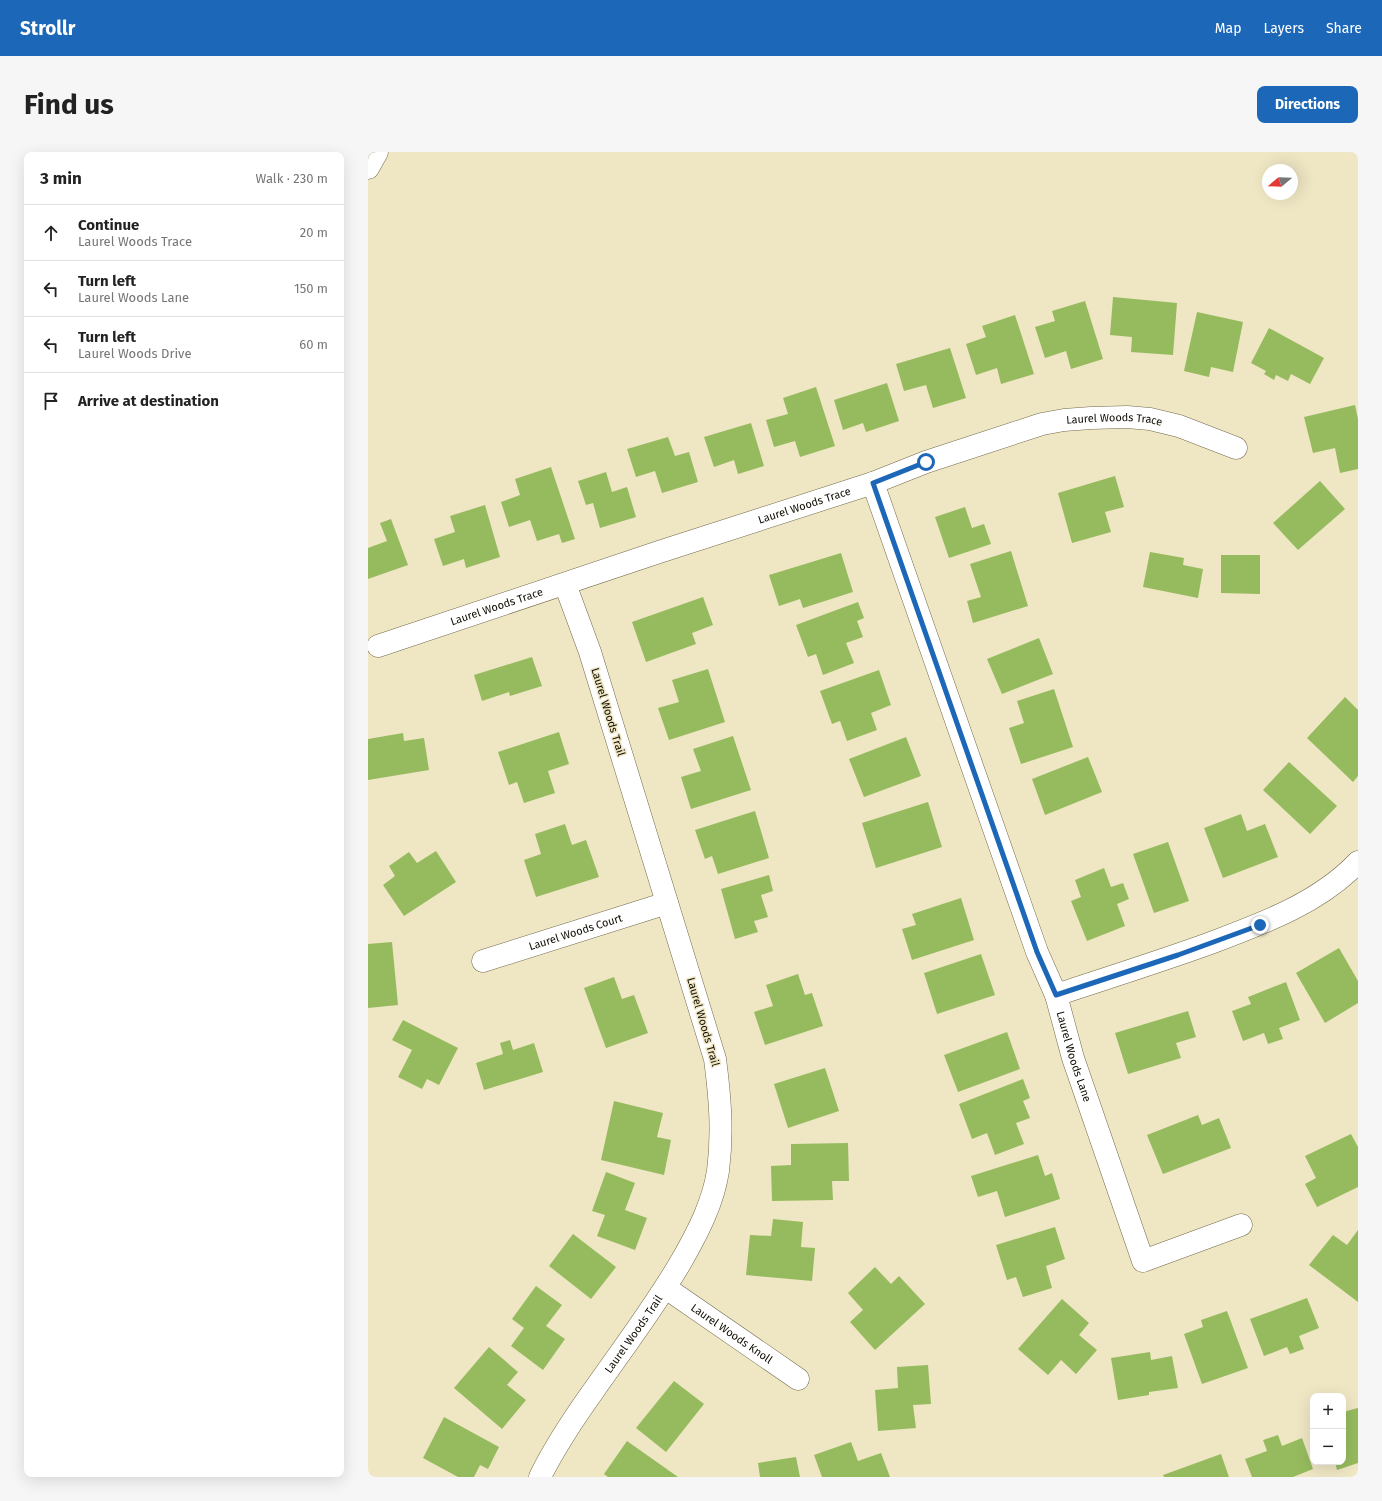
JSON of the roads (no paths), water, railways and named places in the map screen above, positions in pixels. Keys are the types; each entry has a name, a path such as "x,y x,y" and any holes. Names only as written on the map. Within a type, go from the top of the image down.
{"street":[{"path":"368,168 377,152"},
{"name":"Laurel Woods Trace","path":"378,646 873,483 926,462 1042,424 1064,420 1091,418 1127,417 1150,419 1179,426 1236,448"},
{"name":"Laurel Woods Lane","path":"873,483 1037,952 1056,995 1073,1058 1143,1261 1241,1225"},
{"name":"Laurel Woods Trail","path":"540,1477 551,1455 570,1424 666,1288 697,1235 709,1206 718,1172 721,1107 716,1059 590,652 565,584"},
{"path":"1056,995 1178,955 1260,925 1324,890 1348,872 1358,862"},
{"name":"Laurel Woods Court","path":"483,961 667,902"},
{"name":"Laurel Woods Knoll","path":"666,1288 798,1379"}]}
